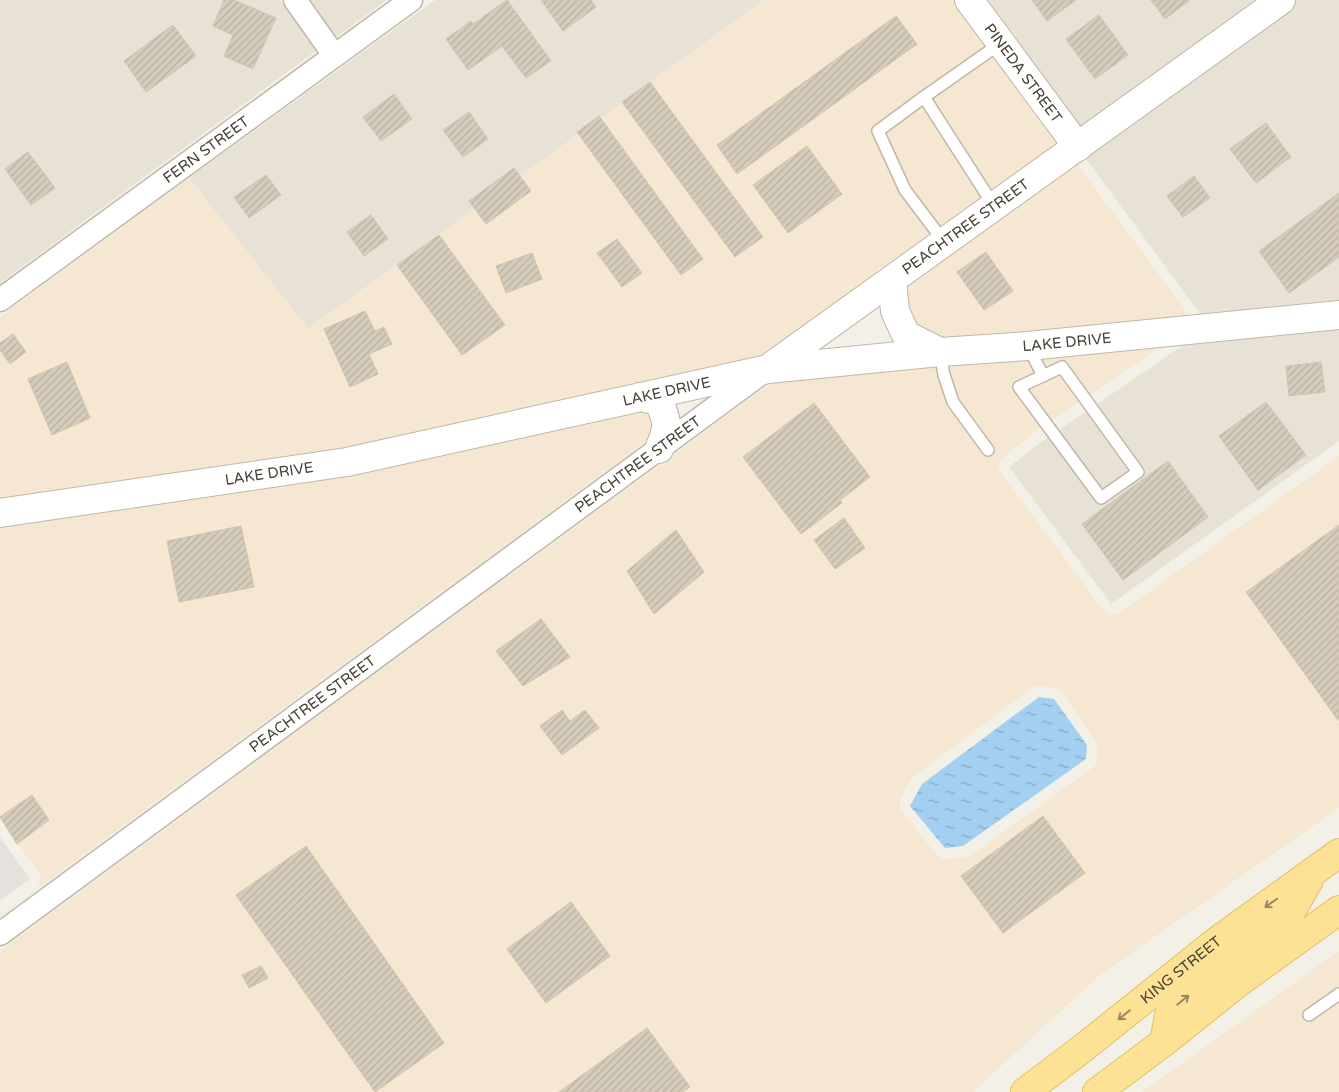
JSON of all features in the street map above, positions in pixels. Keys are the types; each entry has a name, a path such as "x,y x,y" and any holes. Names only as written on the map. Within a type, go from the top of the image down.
{"main road":[{"name":"KING STREET","path":"1025,1092 1217,941 1339,853"},
{"path":"1164,1042 1170,1010 1281,929 1312,874"},
{"path":"1097,1092 1164,1042 1239,982 1339,910"},
{"path":"1051,1092 1066,1079 1078,1052"}],"street":[{"path":"295,0 334,55"},
{"name":"FERN STREET","path":"0,300 411,0"},
{"name":"PINEDA STREET","path":"969,0 1078,147"},
{"name":"PEACHTREE STREET","path":"0,934 768,368 1281,0"},
{"path":"892,280 895,312 906,335 940,352"},
{"name":"LAKE DRIVE","path":"0,513 347,462 768,368 1028,346 1333,312"},
{"path":"640,397 659,401 665,415 667,431 659,449"}],"lane":[{"path":"945,242 905,190 878,131 1001,43"},
{"path":"924,97 994,206"},
{"path":"1028,346 1043,376"},
{"path":"940,352 944,376 954,402 988,450"},
{"path":"1062,368 1138,472 1101,498 1019,387 1043,376 1062,368"},
{"path":"1309,1015 1339,994"}],"shaded area":[{"path":"0,0 280,0 316,51 0,283"},
{"path":"310,0 387,0 336,37"},
{"path":"435,0 764,0 308,329 189,178"},
{"path":"764,0 954,0 1060,143 887,267 878,267 878,273 763,356 639,383 629,381 628,386 343,449 0,499 0,317 189,178 309,329"},
{"path":"969,0 1339,0 1339,441 1111,604 1009,467 1043,441 1210,327"},
{"path":"1077,164 1189,315 941,339 915,325 907,309 905,287"},
{"path":"1163,345 1036,431 998,463 999,470 1103,610 1109,615 1118,614 1339,456 1339,808 1100,975 973,1092 0,1092 0,951 661,464 665,467 669,458 774,381 939,366 947,370 949,365","holes":["1038,686 1060,690 1097,743 1097,761 1095,766 970,856 943,859 937,855 900,809 900,799 912,778 1032,688"]},
{"path":"642,410 650,412 654,428 649,439 37,889 41,880 39,873 0,819 0,526"},
{"path":"0,837 30,879 0,900"},
{"path":"1339,951 1339,1092 1142,1092"}],"water":[{"path":"1039,697 1054,699 1087,745 1086,759 963,846 945,848 910,806 922,784"}],"building":[{"path":"224,0 234,0 276,18 253,69 224,56 233,35 213,26"},
{"path":"507,0 551,61 526,78 502,46 468,70 446,39 471,21 473,24"},
{"path":"541,0 591,0 596,7 563,31"},
{"path":"1032,0 1076,0 1047,21"},
{"path":"1151,0 1190,0 1165,19"},
{"path":"1099,15 1128,55 1095,79 1066,39"},
{"path":"896,16 917,44 737,174 717,145"},
{"path":"173,25 196,56 146,92 124,61"},
{"path":"650,82 763,237 735,257 622,102"},
{"path":"394,94 412,119 381,141 363,117"},
{"path":"469,112 488,139 463,157 443,130"},
{"path":"599,116 703,259 681,275 577,132"},
{"path":"1266,123 1291,157 1256,183 1230,149"},
{"path":"807,146 842,194 788,233 753,185"},
{"path":"28,152 55,188 31,205 5,169"},
{"path":"514,168 531,191 486,224 469,201"},
{"path":"266,175 281,195 249,218 234,197"},
{"path":"1194,176 1210,198 1183,217 1167,196"},
{"path":"1339,193 1339,257 1289,293 1259,251"},
{"path":"371,215 388,239 364,256 347,232"},
{"path":"439,235 505,325 462,355 397,265"},
{"path":"617,239 642,273 622,287 597,253"},
{"path":"986,252 1013,291 984,310 957,272"},
{"path":"532,253 542,279 506,293 496,266"},
{"path":"365,311 375,331 384,327 392,344 369,354 378,374 350,387 324,329"},
{"path":"13,334 26,352 10,364 0,350 0,343"},
{"path":"67,362 90,418 52,435 28,379"},
{"path":"1321,362 1325,392 1289,396 1286,366"},
{"path":"1266,402 1306,455 1258,490 1219,436"},
{"path":"814,403 870,477 840,500 842,503 801,534 743,457"},
{"path":"1168,461 1208,517 1123,580 1082,524"},
{"path":"844,518 865,548 835,569 814,540"},
{"path":"1339,525 1339,720 1338,720 1246,592"},
{"path":"241,526 254,587 179,602 167,541"},
{"path":"676,530 704,572 654,614 627,571"},
{"path":"541,619 570,657 523,686 496,651"},
{"path":"562,710 570,721 585,710 599,728 562,755 540,726"},
{"path":"32,795 49,820 17,844 0,817"},
{"path":"1043,816 1085,873 1003,933 961,876"},
{"path":"306,846 444,1043 375,1092 236,895"},
{"path":"571,902 610,956 546,1003 507,949"},
{"path":"261,966 268,978 249,988 242,975"},
{"path":"647,1028 690,1087 683,1092 559,1092"}]}
